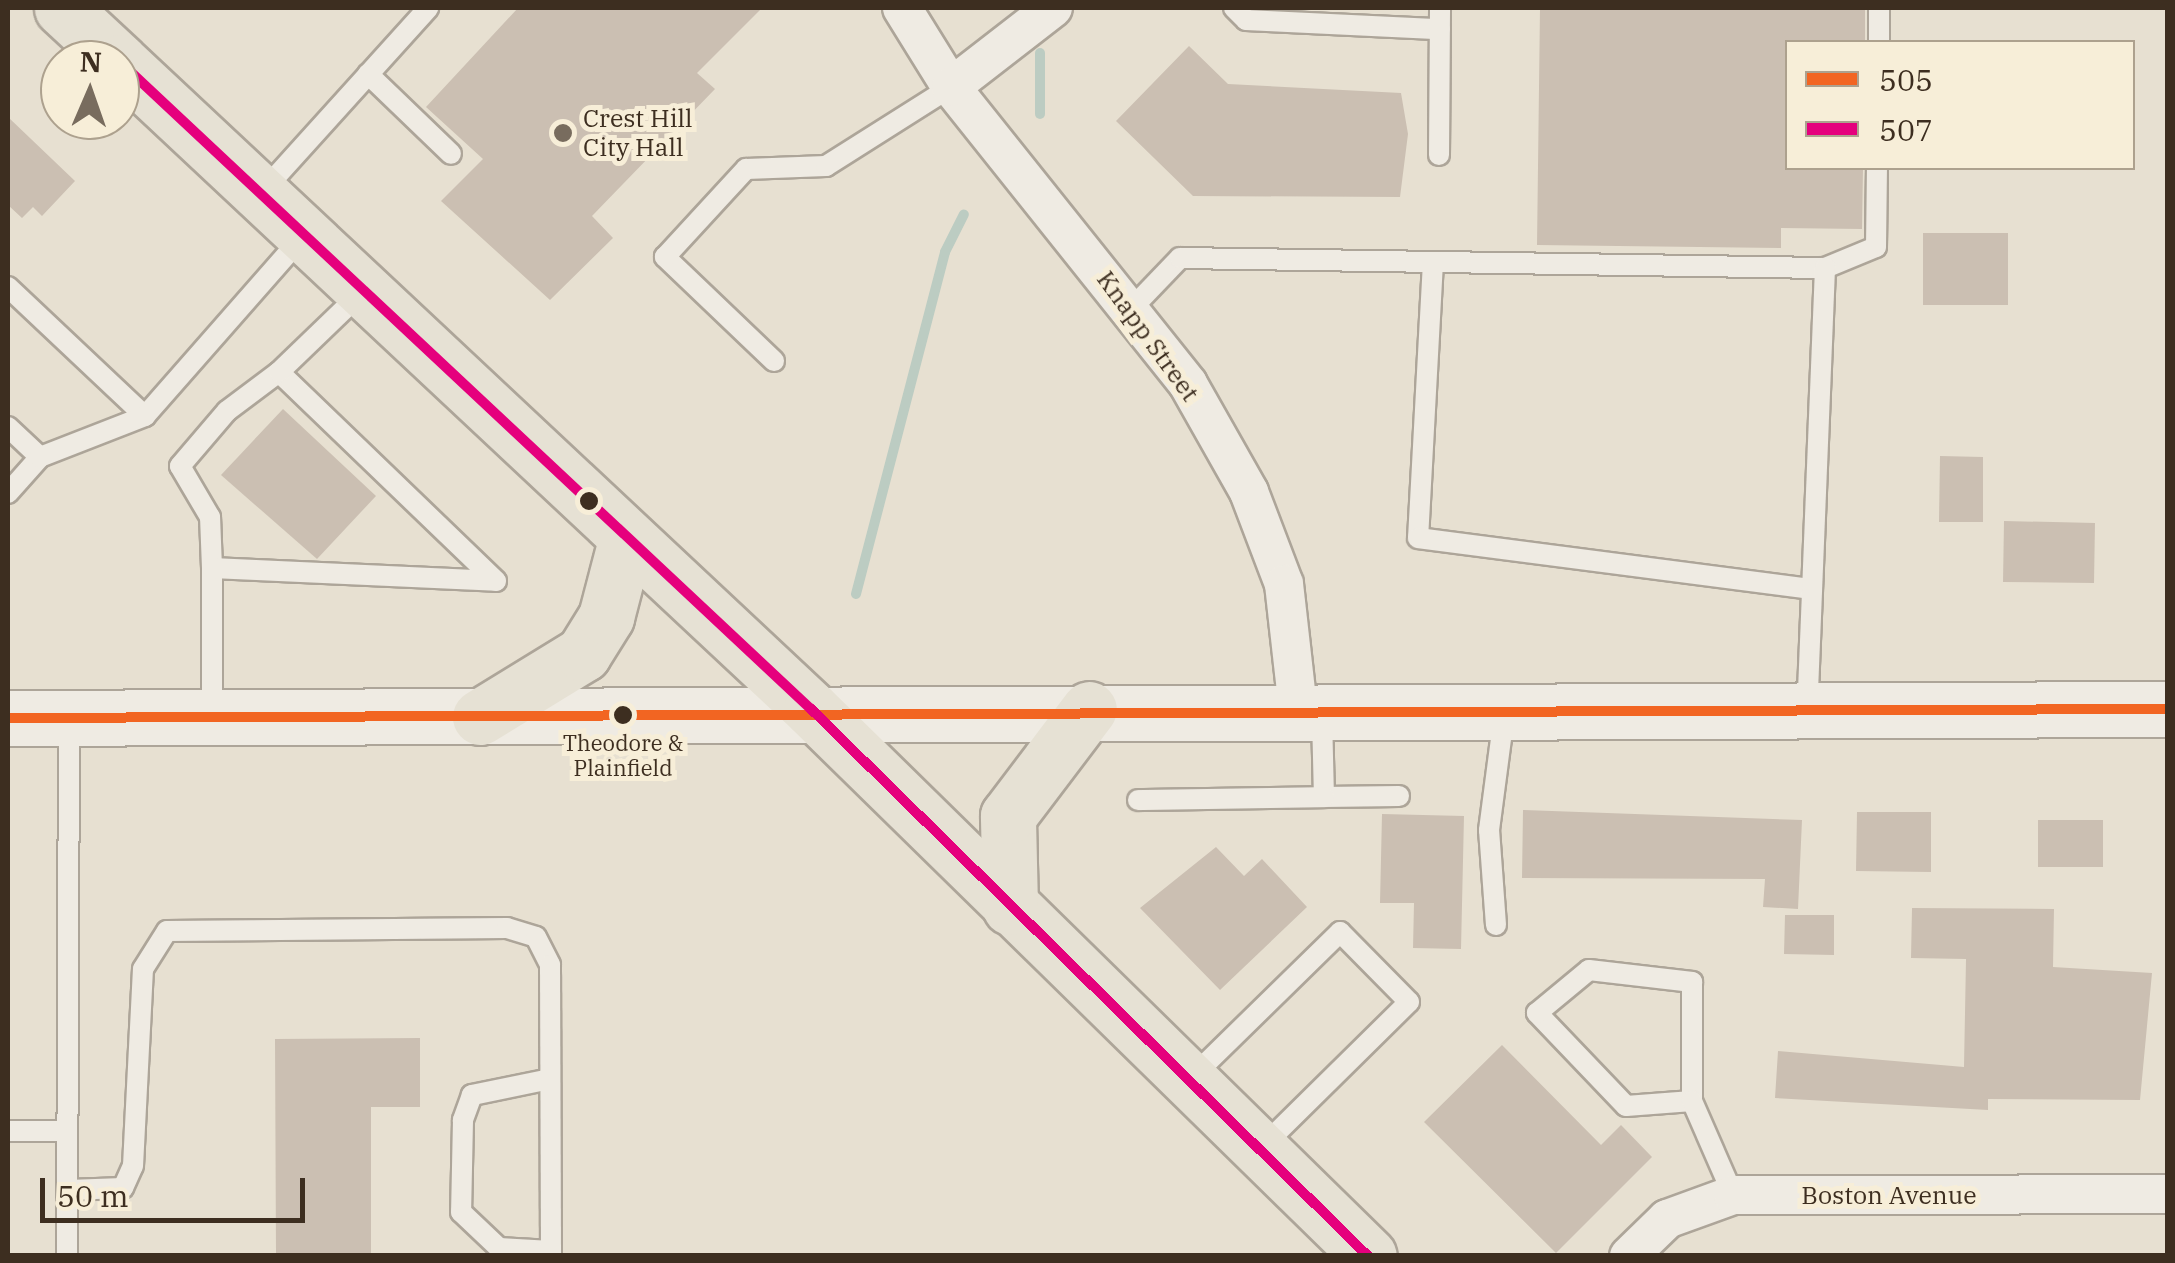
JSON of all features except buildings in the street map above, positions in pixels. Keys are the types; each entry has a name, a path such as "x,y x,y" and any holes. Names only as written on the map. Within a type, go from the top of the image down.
{"main road":[{"path":"62,8 96,40"},
{"path":"140,81 626,540 811,709 1369,1256"},
{"path":"480,718 584,654 606,617 626,540"},
{"path":"8,718 480,718 811,709 2168,709"},
{"path":"1010,907 1008,816 1089,709"}],"street":[{"name":"Knapp Street","path":"902,8 951,88 1132,308 1249,492 1284,584 1310,709"},
{"path":"951,88 1053,8"},
{"name":"Boston Avenue","path":"1629,1256 1667,1219 1732,1195 2168,1194"}],"lane":[{"path":"260,194 428,8"},
{"path":"1234,8 1246,20 1440,18 1439,155"},
{"path":"1879,8 1879,40"},
{"path":"368,74 451,154"},
{"path":"774,362 664,257 746,169 826,166 951,88"},
{"path":"1132,308 1180,258 1825,268 1876,246 1877,170"},
{"path":"8,492 40,457 145,416 303,236"},
{"path":"1433,262 1418,538 1812,589"},
{"path":"1807,709 1825,268"},
{"path":"8,287 145,416"},
{"path":"212,718 210,517 180,466 227,411 279,372 362,292"},
{"path":"212,568 496,580 279,372"},
{"path":"8,427 40,457"},
{"path":"1310,709 1324,797"},
{"path":"1496,925 1489,830 1504,709"},
{"path":"68,718 68,1256"},
{"path":"1138,800 1399,796"},
{"path":"68,1190 124,1188 132,1166 143,969 167,931 508,928 536,937 550,965 551,1254 499,1248 461,1212 462,1120 472,1095 550,1079"},
{"path":"1189,1081 1340,932 1409,1002 1260,1149"},
{"path":"1692,1101 1626,1106 1537,1013 1589,970 1692,982 1692,1101 1732,1195"},
{"path":"8,1131 68,1131"}],"waterway":[{"path":"1040,53 1040,114"},
{"path":"856,594 945,252 964,214"}],"transit line":[{"name":"507","path":"140,81 811,709 1368,1256"},
{"name":"505","path":"8,718 2168,709"}],"place":[{"name":"Crest Hill City Hall","path":"563,133"},
{"name":"Theodore & Plainfield","path":"623,715"}]}
